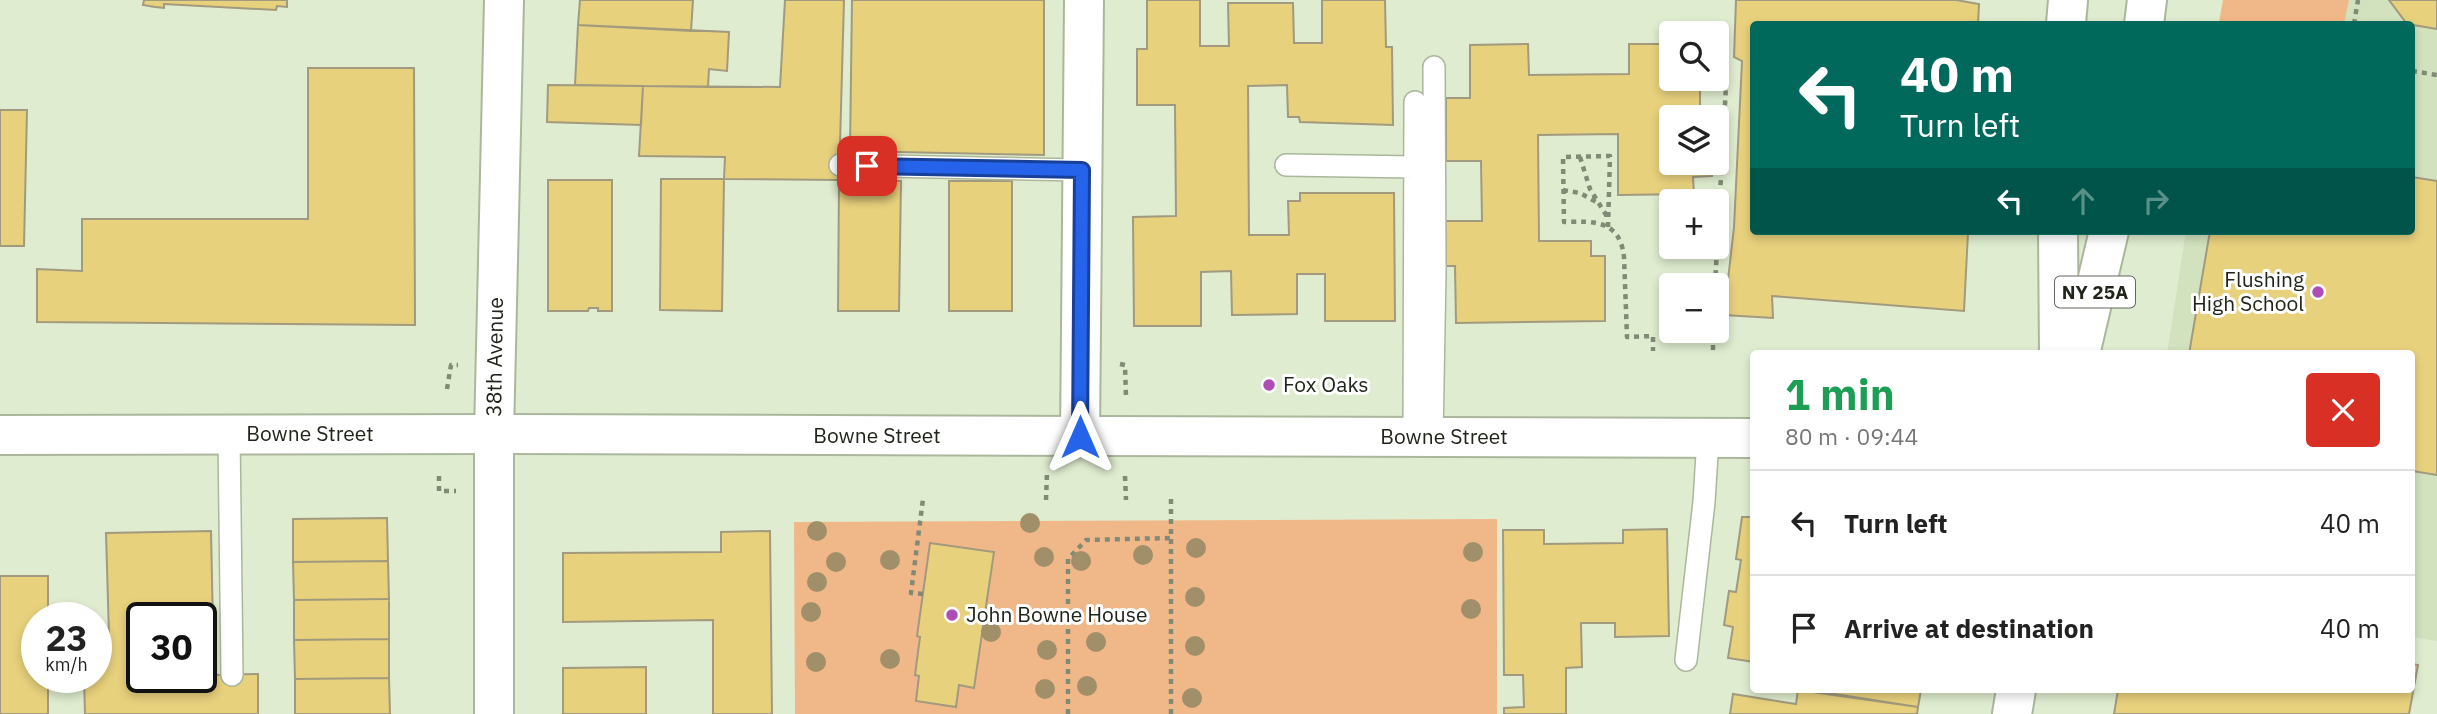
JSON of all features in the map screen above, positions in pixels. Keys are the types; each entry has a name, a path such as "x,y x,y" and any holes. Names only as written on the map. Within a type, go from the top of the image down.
{"street":[{"name":"38th Avenue","path":"494,714 494,433 504,0"},
{"path":"1080,437 1084,0"},
{"path":"2066,21 2068,0"},
{"path":"2144,21 2147,0"},
{"name":"NY 25A","path":"2057,235 2059,350"},
{"name":"NY 25A","path":"2081,350 2108,235"},
{"name":"Bowne Street","path":"0,435 494,433 1750,438"},
{"path":"2012,714 2016,693"}],"lane":[{"path":"1423,437 1435,271 1434,67"},
{"path":"1415,102 1423,437"},
{"path":"840,165 1082,170"},
{"path":"1286,165 1415,167"},
{"path":"229,435 232,675"},
{"path":"1686,660 1704,502 1708,438"}],"path":[{"path":"2354,21 2358,0"},
{"path":"2415,71 2437,75"},
{"path":"1716,273 1726,91"},
{"path":"1608,227 1610,156 1563,157 1564,222 1585,221 1608,227 1617,234 1623,246 1627,337 1653,336 1653,351"},
{"path":"1580,157 1590,189 1608,218"},
{"path":"1563,190 1580,193 1598,203"},
{"path":"1713,343 1713,349"},
{"path":"1125,468 1126,500"},
{"path":"1046,500 1047,469"},
{"path":"439,476 439,491 457,491"},
{"path":"923,499 911,593 923,594"},
{"path":"1171,499 1171,714"},
{"path":"1068,714 1068,559 1086,540 1171,538"}],"shaded area":[{"name":"Flushing High School","path":"2223,0 2437,0 2437,641 2415,637 2415,350 2168,350 2185,235 2415,235 2415,21 2220,21"},
{"path":"2223,0 2349,0 2345,21 2219,21"},
{"path":"1497,519 1497,714 795,714 794,522"}],"building":[{"path":"144,0 287,0 287,7 277,6 276,10 164,4 164,8 143,5"},
{"path":"580,0 693,0 691,31 578,25"},
{"path":"785,0 844,0 839,180 724,179 725,157 639,156 643,86 780,87"},
{"path":"852,0 1044,0 1044,155 850,151"},
{"path":"1147,0 1200,0 1200,46 1229,46 1228,3 1293,3 1294,43 1322,43 1322,0 1385,0 1386,47 1392,47 1393,125 1300,122 1299,117 1288,117 1287,85 1248,86 1249,235 1289,235 1288,201 1300,201 1300,193 1394,193 1395,321 1325,321 1325,274 1297,274 1297,314 1232,315 1231,271 1201,272 1201,326 1134,326 1133,217 1176,216 1175,105 1137,105 1137,49 1147,49"},
{"path":"1736,0 1956,0 1979,4 1978,21 1750,21 1750,235 1968,235 1964,311 1772,296 1773,318 1729,315 1729,273 1734,227 1742,61 1734,57"},
{"path":"2389,0 2437,0 2437,29 2415,25 2415,21 2405,21"},
{"path":"578,25 729,32 727,71 709,69 708,87 575,85"},
{"path":"1528,44 1529,75 1629,74 1629,44 1659,44 1659,91 1700,91 1700,105 1659,105 1659,175 1712,175 1693,177 1694,189 1659,189 1659,194 1618,195 1618,134 1538,135 1539,241 1591,241 1591,256 1605,256 1605,321 1456,323 1455,266 1446,266 1445,221 1482,221 1481,161 1446,161 1446,98 1470,98 1470,45"},
{"path":"308,68 414,68 415,325 37,322 37,269 82,271 82,219 308,219"},
{"path":"548,85 643,86 641,125 547,122"},
{"path":"0,110 27,110 24,246 0,246"},
{"name":"Flushing High School","path":"2415,177 2437,181 2437,475 2415,471 2415,350 2190,350 2209,235 2415,235"},
{"path":"661,179 724,179 722,311 660,310"},
{"path":"548,180 612,180 612,311 589,308 588,311 548,311"},
{"path":"839,180 901,181 899,311 838,311"},
{"path":"949,181 1012,181 1012,311 949,311"},
{"path":"1742,517 1750,517 1750,661 1728,658 1733,627 1724,625 1729,591 1736,592 1741,560 1736,559"},
{"path":"387,518 388,561 293,562 293,519"},
{"path":"1667,529 1669,636 1615,637 1615,623 1581,623 1582,667 1566,668 1566,714 1504,714 1504,708 1524,707 1523,675 1504,675 1503,530 1544,530 1544,544 1623,543 1623,530"},
{"path":"211,531 212,602 126,602 126,693 217,693 217,675 258,674 258,714 85,714 84,693 112,693 112,602 108,602 106,533"},
{"path":"770,531 772,714 713,714 713,620 563,622 563,553 721,552 721,532"},
{"name":"John Bowne House","path":"930,543 994,552 974,688 959,685 956,707 916,701 919,676 915,675 920,637 917,636"},
{"path":"388,561 389,599 294,600 293,562"},
{"path":"0,576 48,576 48,602 21,602 21,693 48,693 48,714 0,714"},
{"path":"389,599 389,639 294,640 294,600"},
{"path":"389,639 389,678 295,679 294,640"},
{"path":"646,667 646,714 563,714 563,668"},
{"path":"389,678 390,714 295,714 295,679"},
{"path":"1798,693 1819,693 1918,707 1917,714 1730,714 1733,694 1796,704"},
{"path":"1828,693 1920,693 1918,707"},
{"path":"2118,693 2413,693 2409,714 2114,714"}],"place":[{"name":"Flushing High School","path":"2318,292"},
{"name":"Fox Oaks","path":"1269,385"},
{"name":"John Bowne House","path":"952,615"}],"route":[{"path":"867,166 1082,170 1080,437"}]}
